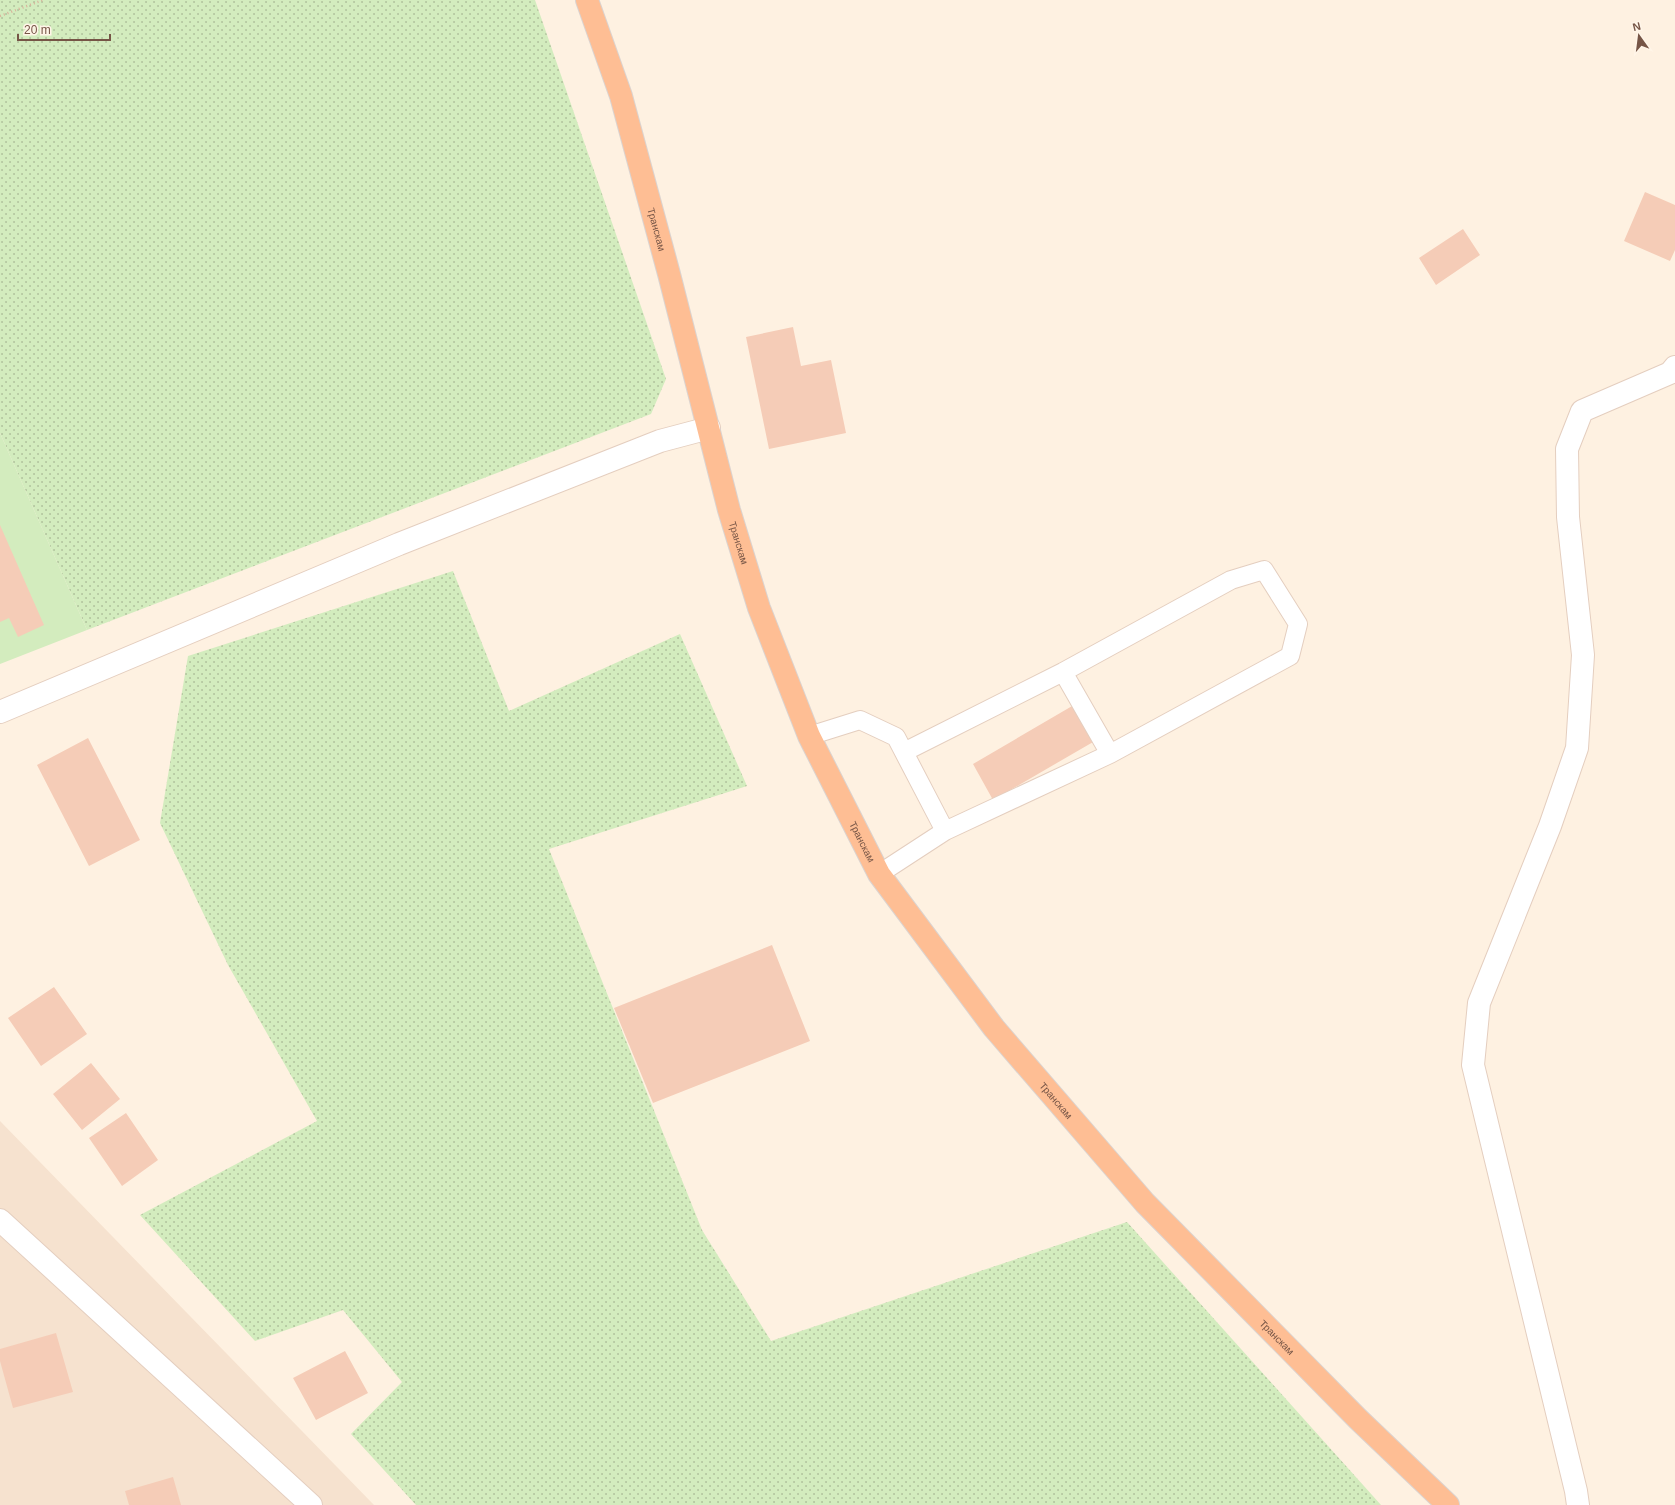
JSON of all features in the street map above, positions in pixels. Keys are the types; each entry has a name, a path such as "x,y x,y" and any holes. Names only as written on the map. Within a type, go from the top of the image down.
{"highway":[{"name":"Транскам","path":"587,0 621,96 709,428 729,510 759,608 808,736 879,874 994,1028 1145,1203 1358,1419 1448,1505"}],"street":[{"path":"1578,1505 1576,1491 1473,1065 1479,1002 1550,826 1577,748 1583,655 1568,517 1567,449 1582,411 1670,373 1675,367"},
{"path":"0,712 399,544 660,441 709,428"},
{"path":"0,1220 311,1505"}],"lane":[{"path":"879,874 946,831 1110,754 1290,656 1298,624 1264,570 1231,580 1063,672 904,752"},
{"path":"1063,672 1110,754"},
{"path":"808,736 860,720 896,737 946,831"}],"path":[{"path":"0,16 43,0"}],"shaded area":[{"path":"0,1121 374,1505 0,1505"}],"green space":[{"path":"0,0 535,0 666,379 651,414 87,630 0,433"},
{"path":"0,433 87,630 0,664"},
{"path":"453,571 509,711 680,634 747,786 549,849 702,1230 771,1341 1127,1222 1381,1505 416,1505 351,1434 402,1382 343,1310 255,1341 140,1215 317,1121 228,965 160,823 188,656"}],"building":[{"path":"1645,192 1675,205 1675,250 1670,261 1624,241"},
{"path":"1463,229 1480,255 1436,285 1419,258"},
{"path":"793,327 801,366 831,360 846,433 769,449 746,337"},
{"path":"0,525 44,625 18,637 9,618 0,622"},
{"path":"1079,702 1100,738 993,800 973,764"},
{"path":"88,738 140,840 89,866 37,765"},
{"path":"772,945 810,1041 653,1103 614,1008"},
{"path":"54,987 87,1034 41,1066 8,1018"},
{"path":"91,1063 120,1099 82,1130 53,1094"},
{"path":"126,1113 158,1160 122,1186 89,1138"},
{"path":"56,1333 73,1392 13,1408 0,1361 0,1349"},
{"path":"345,1351 368,1393 316,1420 293,1378"},
{"path":"173,1477 181,1505 129,1505 125,1491"}]}
